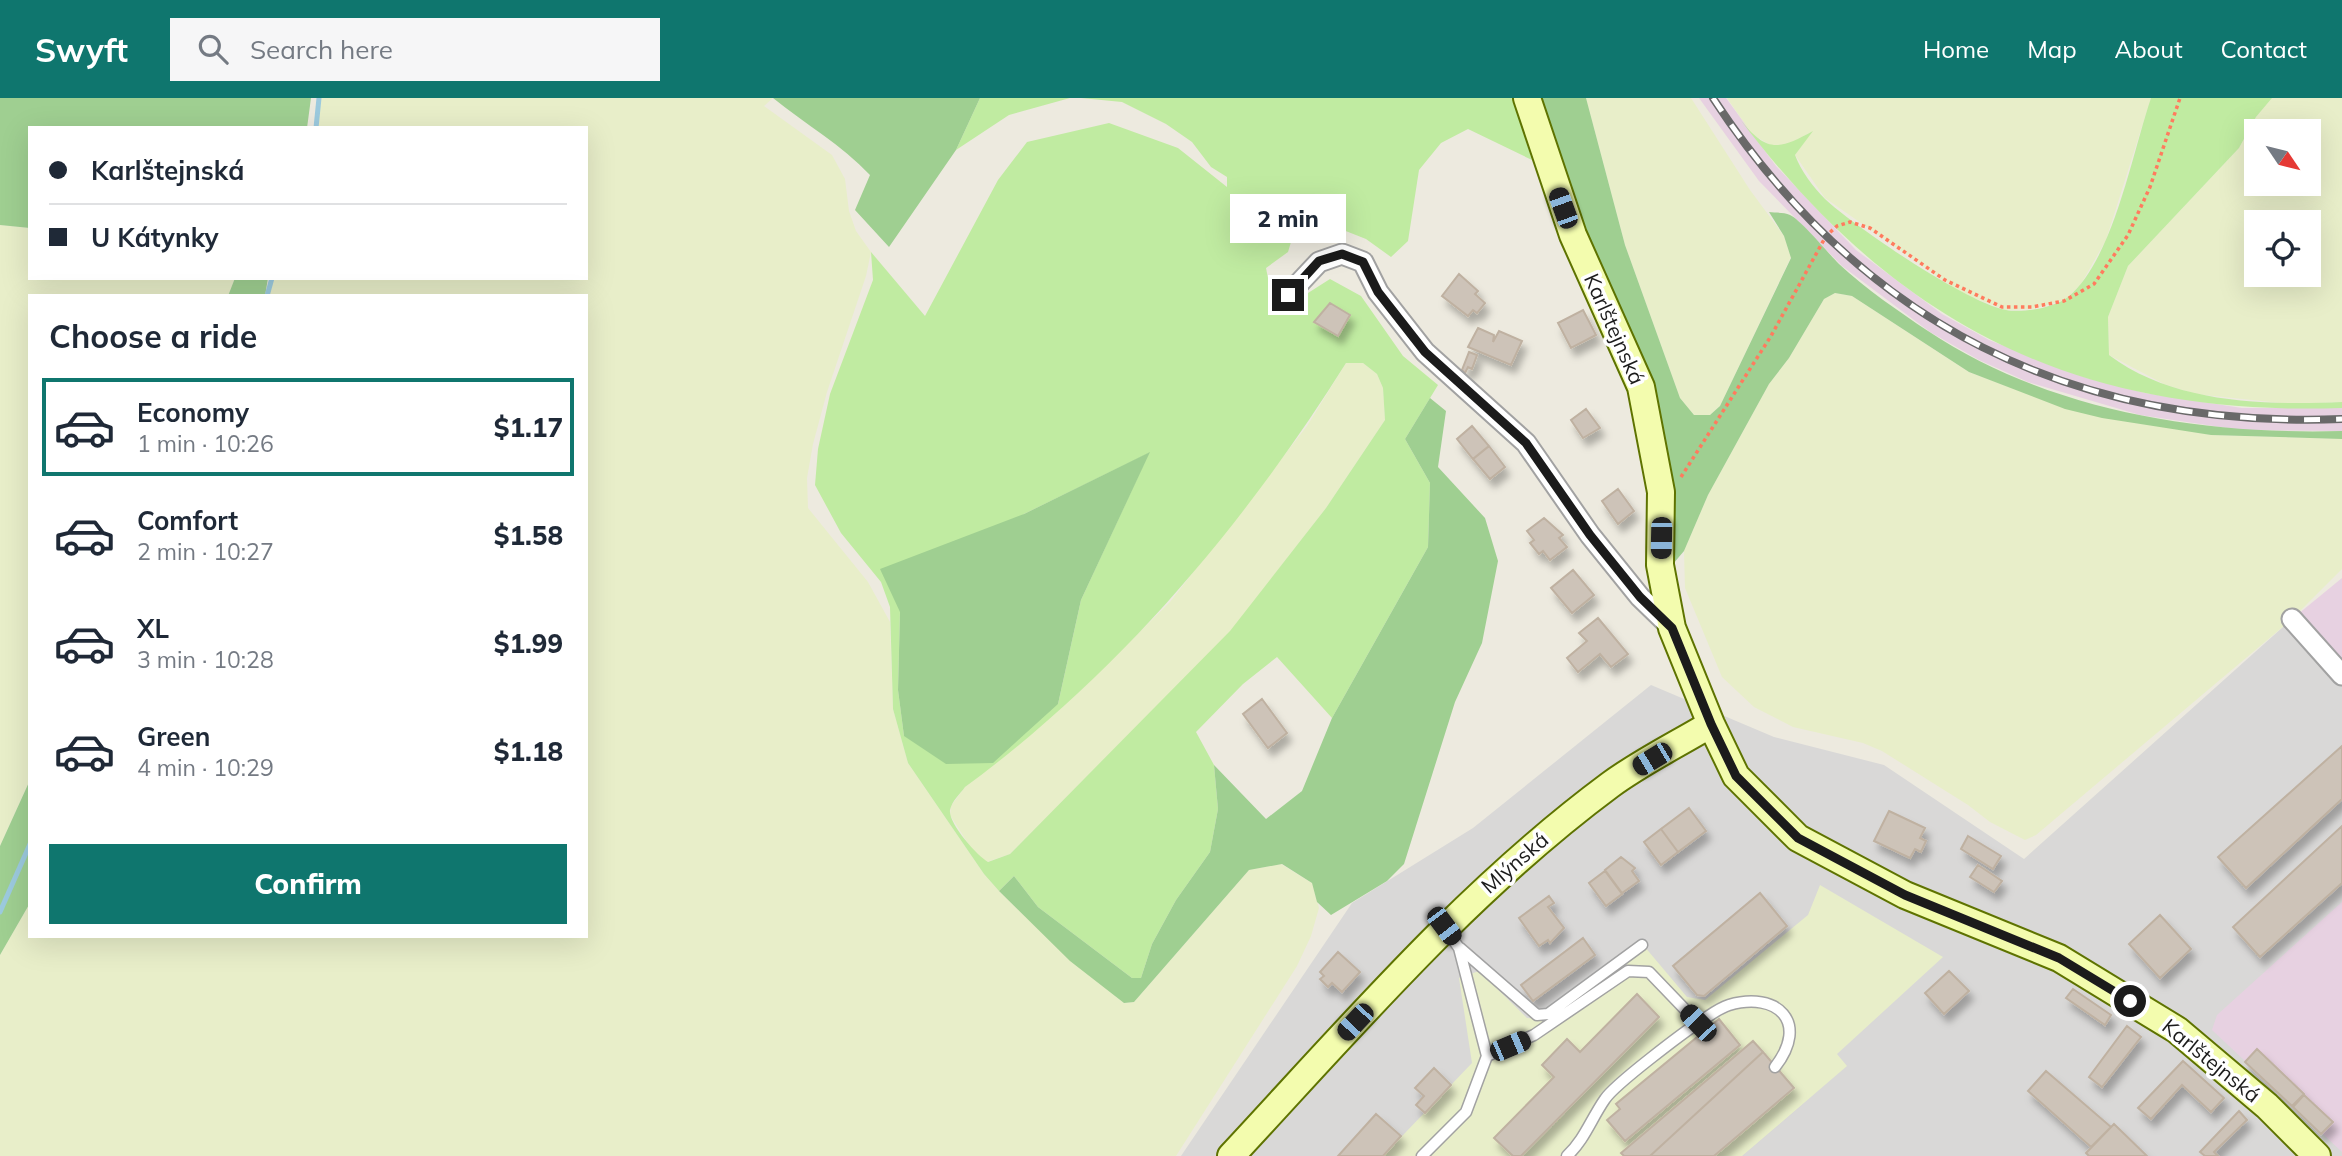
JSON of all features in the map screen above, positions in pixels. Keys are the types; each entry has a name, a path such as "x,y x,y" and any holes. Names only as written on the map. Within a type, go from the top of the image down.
{"main road":[{"name":"Karlštejnská","path":"1527,98 1573,234 1641,387 1661,492 1660,565 1672,628 1711,724 1736,776 1798,838 1905,895 2059,958 2176,1030 2267,1106 2317,1156"},
{"name":"Mlýnská","path":"1231,1156 1444,926 1519,856 1613,783 1711,724"}],"street":[{"path":"1288,295 1319,261 1342,254 1363,262 1378,292 1425,352 1526,443 1590,535 1640,597 1672,628"},
{"path":"2292,619 2342,675"}],"lane":[{"path":"1444,926 1460,948 1537,1015 1548,1014 1642,945"},
{"path":"1428,1154 1466,1112 1487,1056 1460,948"},
{"path":"1487,1056 1534,1035 1628,971 1648,972 1698,1023"},
{"path":"1567,1156 1581,1142 1606,1097 1698,1023 1728,1005 1756,1003 1780,1009 1791,1029 1787,1051 1775,1067"}],"path":[{"path":"1661,510 1771,336 1826,236 1837,226 1850,222 1870,228 1945,280 2002,307 2032,307 2064,301 2094,284 2129,235 2150,187 2180,98"}],"shaded area":[{"path":"1699,98 1726,98 1776,166 1856,250 1942,314 1989,340 2087,378 2145,393 2242,408 2342,408 2342,431 2240,430 2140,415 2028,382 1979,360 1930,332 1842,266 1759,181"},
{"path":"2342,578 2342,675 2292,619"},
{"path":"2292,619 2342,675 2342,1156 1181,1156 1352,903 1473,828 1651,685 1774,737 1884,765 2024,859"},
{"path":"2342,902 2342,1152 2212,1030 2217,1015"}],"green space":[{"path":"0,98 311,98 307,126 28,126 28,228 0,225"},
{"path":"319,98 773,98 764,106 832,155 845,179 849,211 856,231 871,252 866,276 827,392 813,444 807,478 808,508 868,582 890,622 893,709 908,763 984,874 999,891 1070,960 1124,1003 1134,1002 1249,870 1281,864 1312,883 1319,908 1311,936 1297,966 1176,1156 0,1156 0,955 28,906 28,938 588,938 588,294 268,294 272,280 588,280 588,126 317,126"},
{"path":"773,98 980,98 956,150 889,247 855,210 870,175 835,144"},
{"path":"980,98 1070,98 1009,115 956,150"},
{"path":"1081,98 1513,98 1532,160 1468,129 1441,143 1419,170 1408,241 1391,257 1366,239 1333,226 1294,232 1288,252 1266,268 1269,283 1297,300 1330,279 1361,296 1403,356 1438,385 1405,439 1430,483 1428,547 1332,718 1277,657 1243,684 1196,732 1214,765 1218,809 1210,852 1176,900 1152,944 1141,978 1132,978 1038,907 1014,876 999,891 984,874 908,763 893,709 890,607 881,582 841,533 815,485 818,449 830,394 873,280 871,252 925,316 998,180 1027,142 1109,123 1178,148 1227,187 1227,177 1211,167 1192,142 1166,124 1122,102","holes":["1346,363 1363,363 1377,374 1383,388 1385,420 1326,508 1230,631 1010,854 988,862 983,859 964,839 954,823 950,810 956,798 965,787 1075,696 1127,646 1175,593 1266,481","1149,453 1081,600 1058,704 904,736 898,690 900,611 1024,514"]},
{"path":"1540,98 1586,98 1625,245 1680,398 1694,415 1710,415 1720,406 1791,258 1784,236 1769,212 1785,213 1795,218 1849,273 1928,331 1974,358 2023,381 2075,399 2181,422 2235,428 2342,431 2342,439 2211,435 2102,418 2065,409 1969,372 1852,296 1835,293 1824,299 1789,358 1769,384 1708,495 1684,551 1673,564 1674,491"},
{"path":"1586,98 1691,98 1750,190 1784,236 1791,257 1720,406 1710,415 1694,415 1680,398 1625,245"},
{"path":"1727,98 2151,98 2106,240 2081,284 2065,300 2032,309 2006,310 1963,294 1825,198 1795,155 1811,132 1787,145 1770,145 1752,134"},
{"path":"2151,98 2272,98 2255,119 2244,119 2244,139 2239,148 2128,266 2108,317 2109,355 2135,371 2191,392 2221,398 2282,403 2342,402 2342,408 2247,407 2159,396 2077,375 2001,345 1930,304 1863,253 1799,191 1748,129 1773,145 1790,142 1813,131 1795,155 1808,178 1825,199 1885,245 1965,294 1988,304 2006,310 2021,311 2047,307 2062,301 2084,280 2097,258 2119,205"},
{"path":"2272,98 2342,98 2342,402 2291,404 2195,394 2164,384 2109,355 2108,317 2128,266 2239,148 2244,139 2244,196 2321,196 2321,119 2255,119"},
{"path":"0,225 28,228 28,280 234,280 229,294 28,294 28,784 0,846"},
{"path":"234,280 268,280 265,294 229,294"},
{"path":"1835,293 1852,296 1969,372 2025,393 2211,435 2342,439 2342,569 2292,619 2036,835 2025,840 1990,822 1968,805 1882,751 1863,743 1793,727 1754,707 1722,677 1685,588 1684,551 1708,495 1769,384 1789,358 1824,299"},
{"path":"1346,363 1363,363 1377,374 1383,388 1385,420 1326,508 1230,632 1010,854 987,862 976,856 950,815 951,806 965,787 1080,691 1170,602 1307,426"},
{"path":"1430,398 1446,411 1438,467 1485,518 1498,561 1482,643 1455,702 1404,864 1387,881 1331,915 1317,902 1312,883 1282,864 1249,870 1134,1002 1124,1003 1070,961 999,891 1014,876 1038,907 1132,978 1141,978 1152,944 1176,900 1210,852 1218,809 1214,765 1266,819 1302,791 1332,718 1428,547 1430,483 1405,439"},
{"path":"1150,452 1081,600 1058,704 993,763 946,764 904,736 898,690 900,612 880,569 1024,514"},
{"path":"28,784 28,906 0,955 0,846"},
{"path":"1820,885 1943,957 1837,1054 1847,1066 1742,1156 1383,1156 1472,1063 1459,978 1479,971 1527,1018 1539,1019 1644,946 1687,997 1705,1000 1808,915"}],"building":[{"path":"1459,274 1478,291 1475,294 1485,303 1477,313 1473,310 1468,316 1442,296"},
{"path":"1330,303 1350,315 1338,336 1314,322"},
{"path":"1583,310 1596,335 1571,348 1558,323"},
{"path":"1478,328 1494,335 1493,342 1499,331 1522,341 1511,365 1468,347"},
{"path":"1469,352 1477,355 1472,369 1468,367 1465,373 1462,370"},
{"path":"1586,409 1600,428 1583,438 1571,420"},
{"path":"1472,426 1489,446 1473,459 1457,439"},
{"path":"1489,446 1505,467 1490,479 1473,459"},
{"path":"1618,489 1634,511 1618,524 1602,501"},
{"path":"1544,518 1563,535 1559,538 1567,547 1550,560 1543,551 1539,554 1530,543 1534,540 1527,531"},
{"path":"1573,570 1594,595 1572,613 1551,588"},
{"path":"1598,618 1628,654 1611,667 1600,654 1578,672 1567,658 1587,641 1579,633"},
{"path":"1262,699 1287,733 1268,748 1243,714"},
{"path":"2342,746 2342,799 2246,888 2218,857"},
{"path":"1689,808 1706,831 1678,852 1661,829"},
{"path":"1889,811 1925,828 1920,838 1926,841 1921,852 1915,849 1910,858 1874,841"},
{"path":"2342,826 2342,883 2260,957 2233,927"},
{"path":"1661,829 1678,852 1661,865 1644,842"},
{"path":"1968,836 2001,856 1993,869 1961,849"},
{"path":"1621,857 1635,868 1632,871 1639,881 1622,893 1605,870"},
{"path":"1978,865 2002,881 1994,892 1970,877"},
{"path":"1605,871 1622,894 1606,906 1589,883"},
{"path":"1760,893 1787,926 1704,996 1697,995 1673,966"},
{"path":"1549,896 1554,903 1548,907 1564,928 1550,943 1548,940 1539,946 1519,918"},
{"path":"2160,915 2191,949 2160,978 2129,944"},
{"path":"1583,938 1595,955 1533,1001 1521,985"},
{"path":"1338,952 1360,972 1342,992 1332,983 1328,987 1320,979 1324,976 1320,972"},
{"path":"1949,971 1969,991 1944,1014 1925,993"},
{"path":"2073,989 2111,1015 2105,1025 2066,998"},
{"path":"1637,994 1659,1017 1521,1156 1513,1156 1494,1138 1554,1077 1542,1065 1567,1039 1580,1052"},
{"path":"1719,1019 1740,1045 1625,1141 1607,1120 1620,1109 1616,1104"},
{"path":"2127,1026 2141,1037 2102,1087 2089,1077"},
{"path":"1753,1041 1763,1052 1650,1156 1624,1156 1621,1153"},
{"path":"2257,1049 2304,1094 2292,1106 2245,1062"},
{"path":"1763,1052 1794,1088 1714,1156 1650,1156"},
{"path":"2183,1061 2224,1098 2211,1112 2182,1085 2151,1119 2138,1108"},
{"path":"1434,1068 1451,1085 1425,1113 1416,1105 1424,1096 1415,1088"},
{"path":"2046,1071 2111,1127 2091,1147 2028,1091"},
{"path":"2304,1095 2333,1122 2321,1134 2293,1107"},
{"path":"2239,1111 2247,1120 2214,1152 2218,1156 2205,1156 2200,1152"},
{"path":"1376,1114 1401,1136 1383,1156 1338,1156"},
{"path":"2114,1124 2147,1156 2089,1156 2086,1153"}],"waterway":[{"path":"316,126 319,98"},
{"path":"268,294 271,280"},
{"path":"0,912 28,849"}],"railway":[{"path":"1713,98 1771,177 1836,245 1906,302 1982,347 2064,381 2151,405 2244,417 2342,419"}],"route":[{"path":"1288,295 1319,261 1342,254 1363,262 1378,292 1425,352 1526,443 1545,466 1590,535 1640,597 1672,628 1711,724 1736,776 1798,838 1905,895 2059,958 2130,1001"}]}
